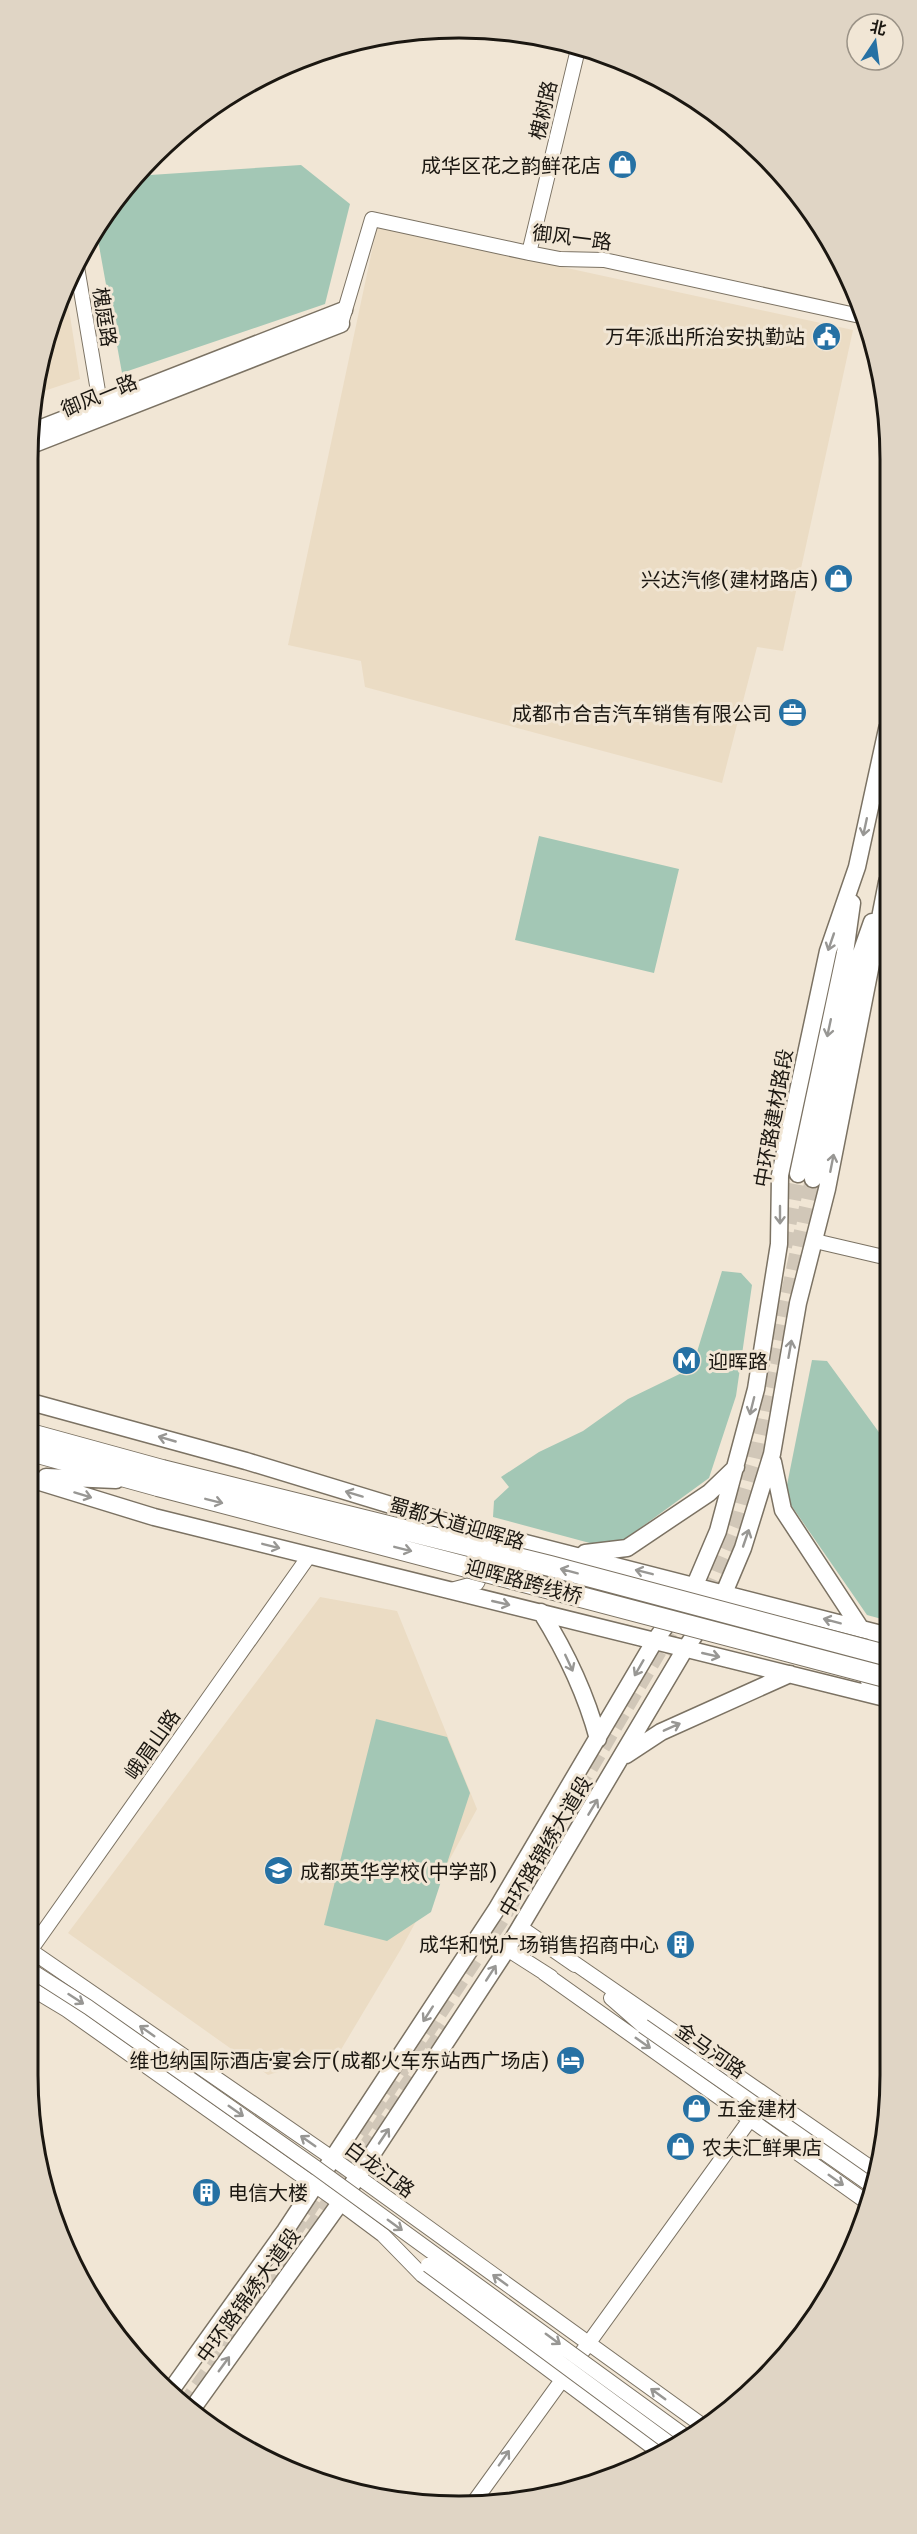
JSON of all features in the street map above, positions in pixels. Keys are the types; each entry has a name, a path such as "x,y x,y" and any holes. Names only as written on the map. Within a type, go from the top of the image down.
{"highway":[{"path":"38,1437 154,1479"},
{"path":"38,1453 154,1479"},
{"name":"迎晖路跨线桥","path":"154,1479 550,1566 880,1654"},
{"name":"迎晖路跨线桥","path":"154,1479 880,1676"}],"main road":[{"name":"御风一路","path":"38,429 102,409 342,317"},
{"name":"御风一路","path":"38,441 102,409"},
{"name":"中环路建材路段","path":"695,1585 718,1531 756,1389 779,1244 780,1175 828,951 857,867 880,761"},
{"path":"857,867 845,954 805,1176 860,956 880,900"},
{"path":"724,1593 743,1548 772,1454 798,1303 815,1241 880,915"},
{"name":"蜀都大道迎晖路","path":"38,1404 246,1461 463,1527 880,1634"},
{"path":"772,1454 783,1510 861,1629"},
{"path":"573,1554 627,1548 709,1493 737,1466"},
{"path":"38,1477 154,1479"},
{"path":"38,1481 154,1518 880,1697"},
{"name":"中环路锦绣大道段","path":"175,2386 315,2185 496,1910 654,1642 695,1585"},
{"name":"中环路锦绣大道段","path":"195,2404 340,2203 507,1949 685,1649 724,1593"},
{"path":"541,1612 559,1641 589,1707 598,1739"},
{"path":"622,1757 661,1732 790,1674"}],"street":[{"name":"槐树路","path":"530,253 577,55"},
{"name":"御风一路","path":"342,317 372,219 560,259 604,260 854,315"},
{"name":"槐庭路","path":"79,277 102,409"},
{"path":"815,1241 880,1256"},
{"path":"448,1590 466,1588 477,1583 485,1565 485,1547 476,1536 463,1527"},
{"name":"峨眉山路","path":"38,1937 309,1556"},
{"path":"880,1640 871,1647 864,1660 864,1676 870,1688 880,1695"},
{"path":"520,1927 869,2166"},
{"path":"507,1949 861,2198"},
{"name":"白龙江路","path":"38,1958 332,2158 698,2422"},
{"path":"570,1960 643,2026"},
{"path":"544,1973 643,2026"},
{"path":"38,1975 88,2007 315,2167 680,2433"},
{"path":"38,1993 67,2010 428,2265 667,2441"},
{"name":"金马河路","path":"643,2026 866,2181"},
{"path":"478,2496 560,2379 767,2096"},
{"path":"383,2235 422,2276 654,2448"}],"shaded area":[{"path":"377,227 853,330 783,651 757,647 722,783 365,687 361,661 288,645"},
{"path":"68,302 80,379 43,391 52,350"},
{"name":"成都英华学校(中学部)","path":"320,1597 397,1611 477,1809 401,1949 339,2053 268,2075 68,1933"}],"green space":[{"path":"301,165 350,204 325,304 122,373 98,241 124,202 148,175"},
{"path":"539,836 679,869 654,973 515,940"},
{"path":"722,1271 741,1273 752,1285 736,1396 709,1478 621,1542 601,1546 493,1517 494,1501 509,1487 501,1477 539,1452 583,1431 628,1399 692,1368"},
{"path":"812,1360 827,1361 880,1434 880,1619 867,1615 791,1505 787,1485"},
{"path":"376,1719 447,1737 470,1793 431,1912 387,1941 324,1925"}],"tunnel":[{"path":"784,1247 798,1174"},
{"path":"672,1657 711,1581 738,1515 754,1459 813,1179"},
{"path":"293,2233 501,1920 670,1632"},
{"path":"189,2399 318,2219 446,2027"},
{"path":"213,2346 245,2300"}],"place":[{"name":"成华区花之韵鲜花店","path":"622,165"},
{"name":"万年派出所治安执勤站","path":"826,336"},
{"name":"兴达汽修(建材路店)","path":"839,579"},
{"name":"成都市合吉汽车销售有限公司","path":"793,713"},
{"name":"迎晖路","path":"687,1361"},
{"name":"成都英华学校(中学部)","path":"279,1871"},
{"name":"成华和悦广场销售招商中心","path":"680,1944"},
{"name":"维也纳国际酒店·宴会厅(成都火车东站西广场店)","path":"570,2060"},
{"name":"五金建材","path":"696,2108"},
{"name":"农夫汇鲜果店","path":"681,2147"},
{"name":"电信大楼","path":"207,2192"}]}
